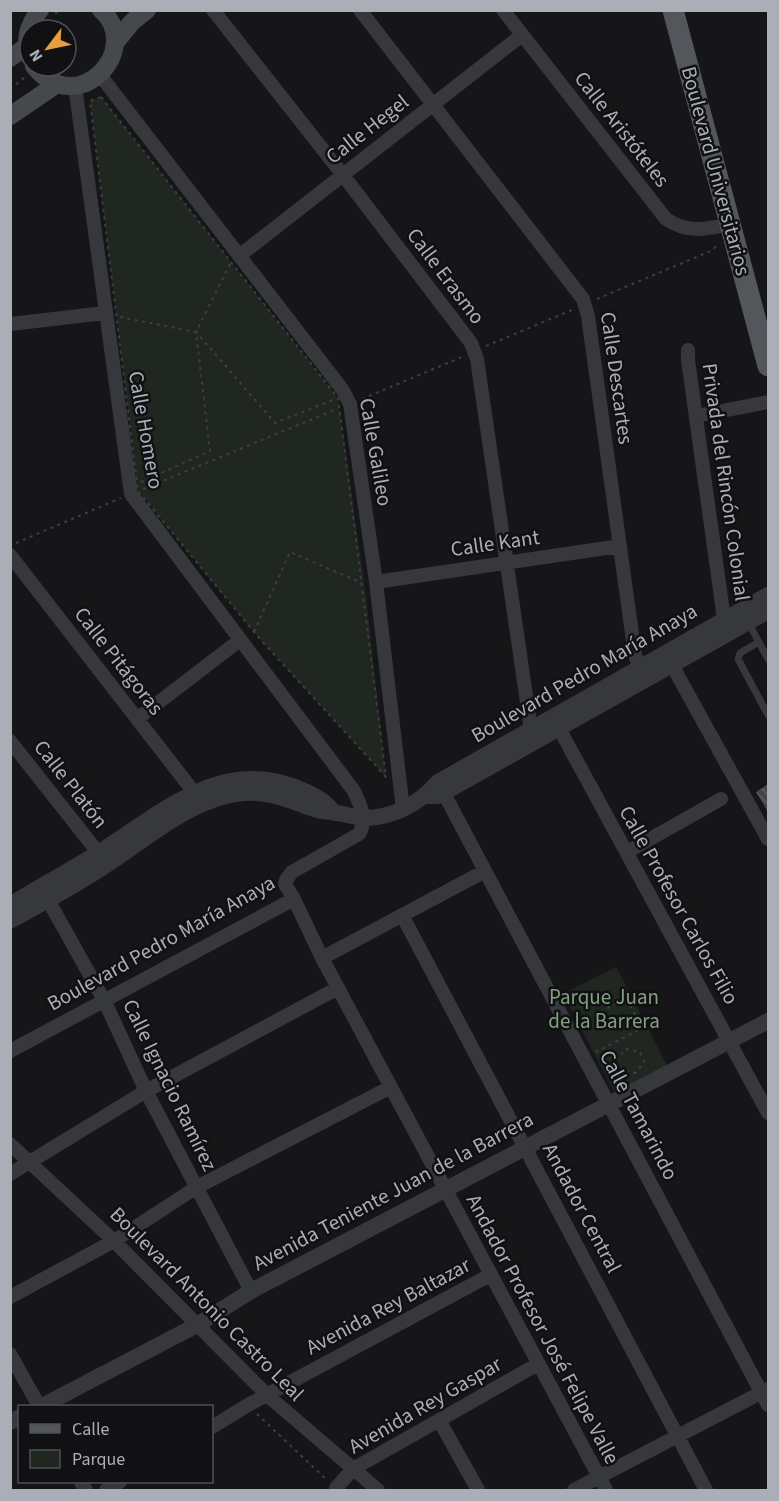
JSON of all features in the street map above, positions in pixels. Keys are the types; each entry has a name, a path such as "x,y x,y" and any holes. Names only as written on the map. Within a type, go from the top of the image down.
{"main road":[{"path":"101,10 111,25 115,43"},
{"path":"45,78 66,85 88,83 100,75 109,64 115,43 132,22 147,10"},
{"name":"Boulevard Universitarios","path":"673,10 768,366"},
{"name":"Boulevard Universitarios","path":"684,10 768,329"},
{"path":"10,116 66,85"}],"street":[{"name":"Calle Erasmo","path":"213,10 343,175 465,334 475,351 531,729"},
{"name":"Calle Descartes","path":"360,10 578,291 585,304 635,655 642,673"},
{"name":"Calle Aristóteles","path":"503,10 666,219 681,228 693,230 705,230 731,224"},
{"name":"Calle Hegel","path":"235,259 522,35"},
{"name":"Calle Galileo","path":"100,75 235,259 342,388 403,809"},
{"name":"Calle Homero","path":"66,85 111,315 136,490 240,640 345,776 354,790 363,818"},
{"path":"10,324 111,315"},
{"name":"Privada del Rincón Colonial","path":"688,350 724,619"},
{"path":"696,416 768,402"},
{"name":"Calle Kant","path":"369,582 620,546"},
{"name":"Calle Pitágoras","path":"10,555 199,799"},
{"name":"Boulevard Pedro María Anaya","path":"642,673 672,665 745,616 768,595"},
{"name":"Boulevard Pedro María Anaya","path":"10,1051 294,899 285,885 288,875 359,834 363,828 363,818 387,815 403,809 642,673 724,619 768,611"},
{"path":"137,719 240,640"},
{"path":"672,665 768,839"},
{"name":"Boulevard Pedro María Anaya","path":"441,787 531,729 556,722"},
{"name":"Calle Profesor Carlos Filio","path":"556,722 768,1113"},
{"name":"Calle Platón","path":"10,741 103,859"},
{"path":"10,921 44,893 103,859 166,808 199,799 231,781 246,778 266,779 302,790 328,805 334,812 363,818"},
{"name":"Calle Tamarindo","path":"441,787 766,1395"},
{"path":"627,852 721,799"},
{"path":"322,958 485,871"},
{"path":"10,905 44,893"},
{"name":"Calle Ignacio Ramírez","path":"44,893 105,1002 146,1091 251,1291"},
{"name":"Andador Profesor José Felipe Valle","path":"294,899 322,958 606,1491"},
{"name":"Andador Central","path":"402,915 706,1491"},
{"path":"10,1174 146,1091 338,988"},
{"name":"Avenida Teniente Juan de la Barrera","path":"44,1405 197,1325 251,1291 609,1104 639,1080 730,1041 768,1021"},
{"path":"10,1297 114,1241 197,1187 391,1088"},
{"name":"Boulevard Antonio Castro Leal","path":"10,1144 114,1241 267,1395 378,1491"},
{"name":"Avenida Rey Baltazar","path":"213,1426 248,1405 490,1275"},
{"path":"10,1354 39,1405"},
{"name":"Avenida Rey Gaspar","path":"337,1490 353,1469 538,1364"},
{"path":"574,1491 678,1436 766,1395"},
{"path":"439,1420 478,1491"}],"lane":[{"path":"745,616 768,659"},
{"path":"759,642 740,653 738,659 768,715"}],"path":[{"path":"101,97 235,259 344,401 369,582 386,777 254,632 136,490 111,315 90,101 101,97"},
{"path":"10,545 344,401 475,351 713,250 731,224"},
{"path":"136,490 210,451 196,332 235,259"},
{"path":"111,315 196,332 275,423 344,401"},
{"path":"254,632 290,552 369,582"},
{"path":"581,1023 626,998 632,1008 642,1028 596,1052"},
{"path":"626,1049 640,1052 644,1060 639,1080 619,1072 615,1061 626,1049"},
{"path":"610,1078 606,1070 617,1066"},
{"path":"248,1405 337,1490"}],"green space":[{"path":"101,97 338,398 366,596 386,777 259,638 138,491 90,101"},
{"name":"Parque Juan de la Barrera","path":"616,967 668,1067 617,1097 563,994"}],"building":[{"path":"768,784 768,812 756,792"}]}
